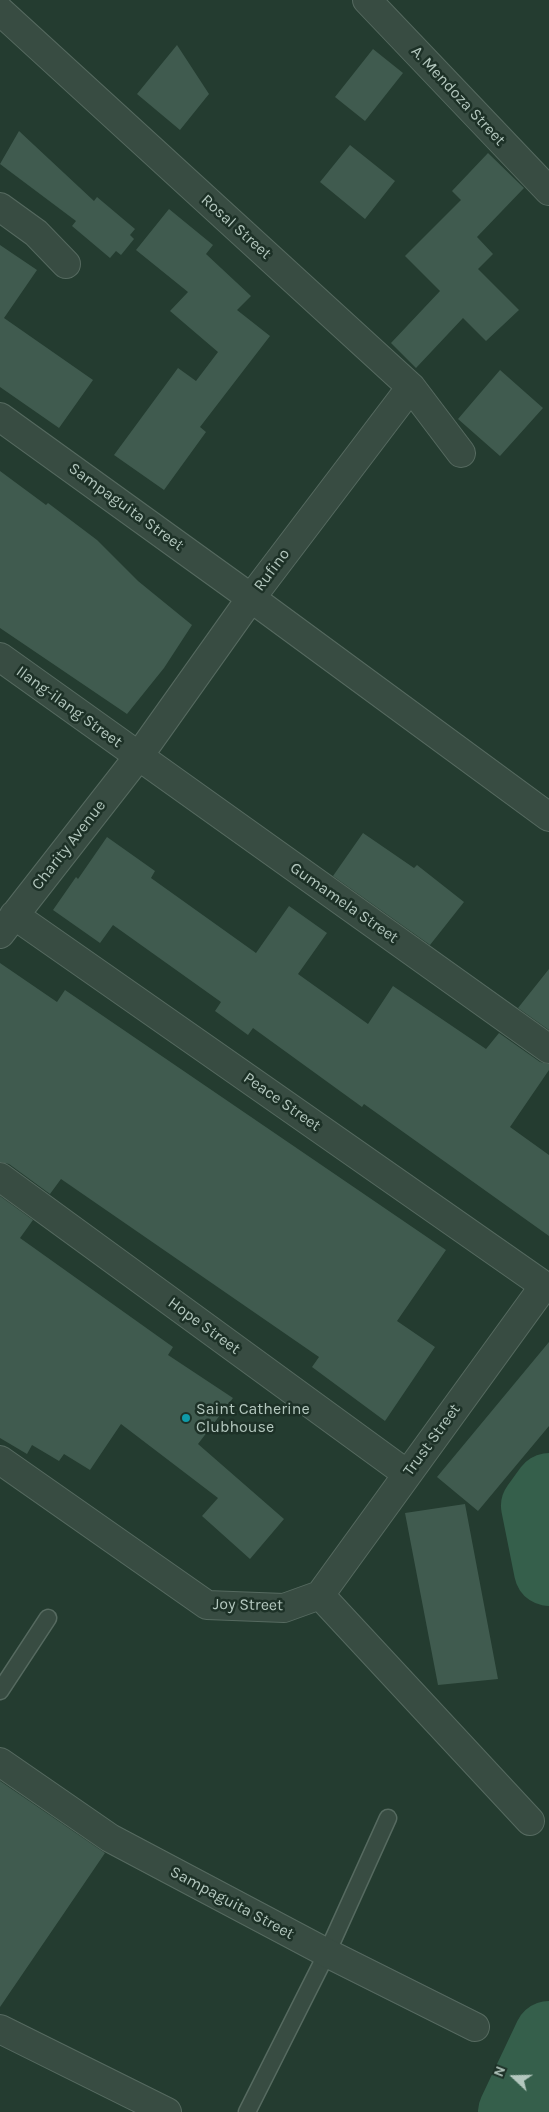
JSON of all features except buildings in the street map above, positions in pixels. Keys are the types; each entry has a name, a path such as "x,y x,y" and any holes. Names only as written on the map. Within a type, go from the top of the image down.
{"street":[{"name":"A. Mendoza Street","path":"367,0 549,192"},
{"name":"Rosal Street","path":"0,11 411,387 461,453"},
{"path":"0,207 36,233 66,264"},
{"name":"Rufino","path":"138,757 252,598 411,387"},
{"name":"Sampaguita Street","path":"0,416 252,598"},
{"path":"252,598 549,817"},
{"name":"Ilang-ilang Street","path":"0,658 138,757"},
{"name":"Charity Avenue","path":"7,924 138,757"},
{"name":"Gumamela Street","path":"138,757 549,1049"},
{"name":"Peace Street","path":"7,924 546,1288"},
{"name":"Hope Street","path":"0,1177 407,1474"},
{"name":"Trust Street","path":"320,1595 407,1474 546,1288"},
{"name":"Joy Street","path":"0,1460 206,1605 284,1608 320,1595"},
{"path":"320,1595 530,1821"},
{"name":"Sampaguita Street","path":"0,1762 110,1838 327,1953 475,2027"},
{"path":"0,2029 167,2112"}],"lane":[{"path":"0,1691 48,1618"},
{"path":"247,2112 327,1953 388,1818"}],"waterway":[{"path":"549,1488 536,1506 549,1571"},
{"path":"513,2112 549,2036"}],"place":[{"name":"Saint Catherine Clubhouse","path":"186,1418"}]}
